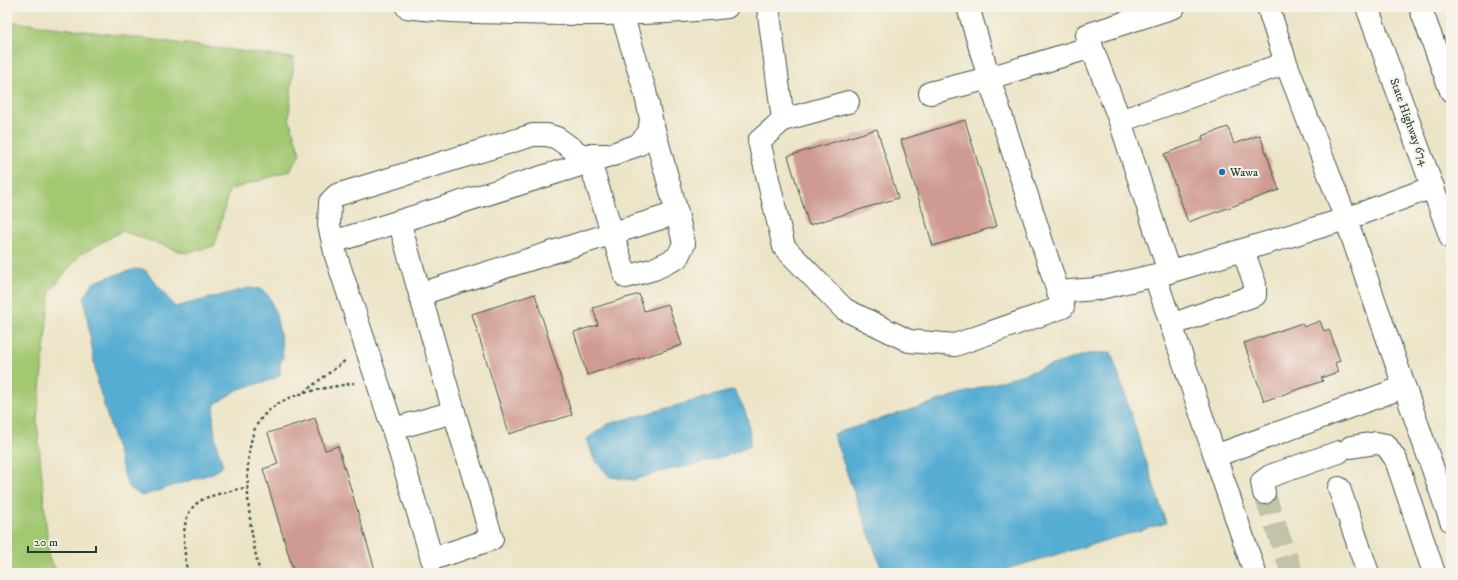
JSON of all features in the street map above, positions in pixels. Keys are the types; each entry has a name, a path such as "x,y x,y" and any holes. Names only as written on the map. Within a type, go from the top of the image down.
{"main road":[{"path":"407,7 479,12 555,14 623,10 702,10 727,7"},
{"path":"768,7 783,120"},
{"path":"848,102 783,120 760,141 784,247 844,310 909,341 955,345 1063,307 989,78 968,7"},
{"path":"1174,7 1087,35 1120,121 1162,274 1171,325 1255,573"},
{"path":"1268,7 1286,63 1346,219 1451,521"},
{"name":"State Highway 674","path":"1367,7 1451,238"},
{"path":"1420,7 1451,91"},
{"path":"590,162 626,278 654,270 677,258 684,244 623,10"},
{"path":"930,93 989,78 1092,47"},
{"path":"1120,121 1286,63"},
{"path":"333,242 613,155 638,145 649,133 651,119"},
{"path":"399,222 492,539 432,559 393,429 365,346 333,242 329,225 330,202 338,194 533,135 547,135 556,138 581,155 613,155"},
{"path":"1058,292 1096,289 1162,274 1346,219 1433,188"},
{"path":"420,294 677,213"},
{"path":"1171,325 1255,295 1256,284 1243,250"},
{"path":"1215,456 1404,387"},
{"path":"393,429 454,412"},
{"path":"1264,493 1262,482 1270,476 1345,450 1376,443 1386,445 1396,460 1434,573"},
{"path":"1339,488 1368,573"}],"path":[{"path":"302,394 365,346"},
{"path":"260,573 254,551 248,487 250,447 254,430 260,420 272,408 282,401 302,394 376,378"},
{"path":"187,573 184,547 185,523 190,510 201,500 248,487"}],"green space":[{"path":"7,21 294,58 289,118 300,154 290,171 229,190 215,246 185,253 122,231 80,255 50,291 37,420 49,559 59,573 7,573"}],"water":[{"path":"136,269 145,270 175,307 249,288 260,289 269,296 276,315 283,357 280,364 280,375 274,379 239,389 215,404 213,419 214,427 223,466 213,473 142,496 128,487 97,381 84,298 93,283"},
{"path":"1111,352 1166,523 993,573 883,573 833,434 1087,354"},
{"path":"734,390 747,417 750,446 737,452 701,463 664,471 634,480 610,477 594,459 587,439 608,424"}],"building":[{"path":"965,120 997,226 933,246 901,140"},
{"name":"Wawa","path":"1228,127 1234,144 1260,135 1279,190 1188,222 1164,154 1203,140 1202,136"},
{"path":"877,129 898,198 809,225 788,156"},
{"path":"535,294 572,415 509,434 472,314"},
{"path":"639,294 644,311 668,304 682,345 587,375 574,332 598,325 593,308"},
{"path":"1320,321 1324,331 1329,329 1340,361 1335,363 1338,372 1321,378 1323,381 1264,401 1244,343 1302,323 1304,327"},
{"path":"315,418 325,450 338,446 376,573 294,573 263,469 278,464 268,433"}],"tunnel":[{"path":"1264,493 1292,573"}],"place":[{"name":"Wawa","path":"1222,172"}]}
